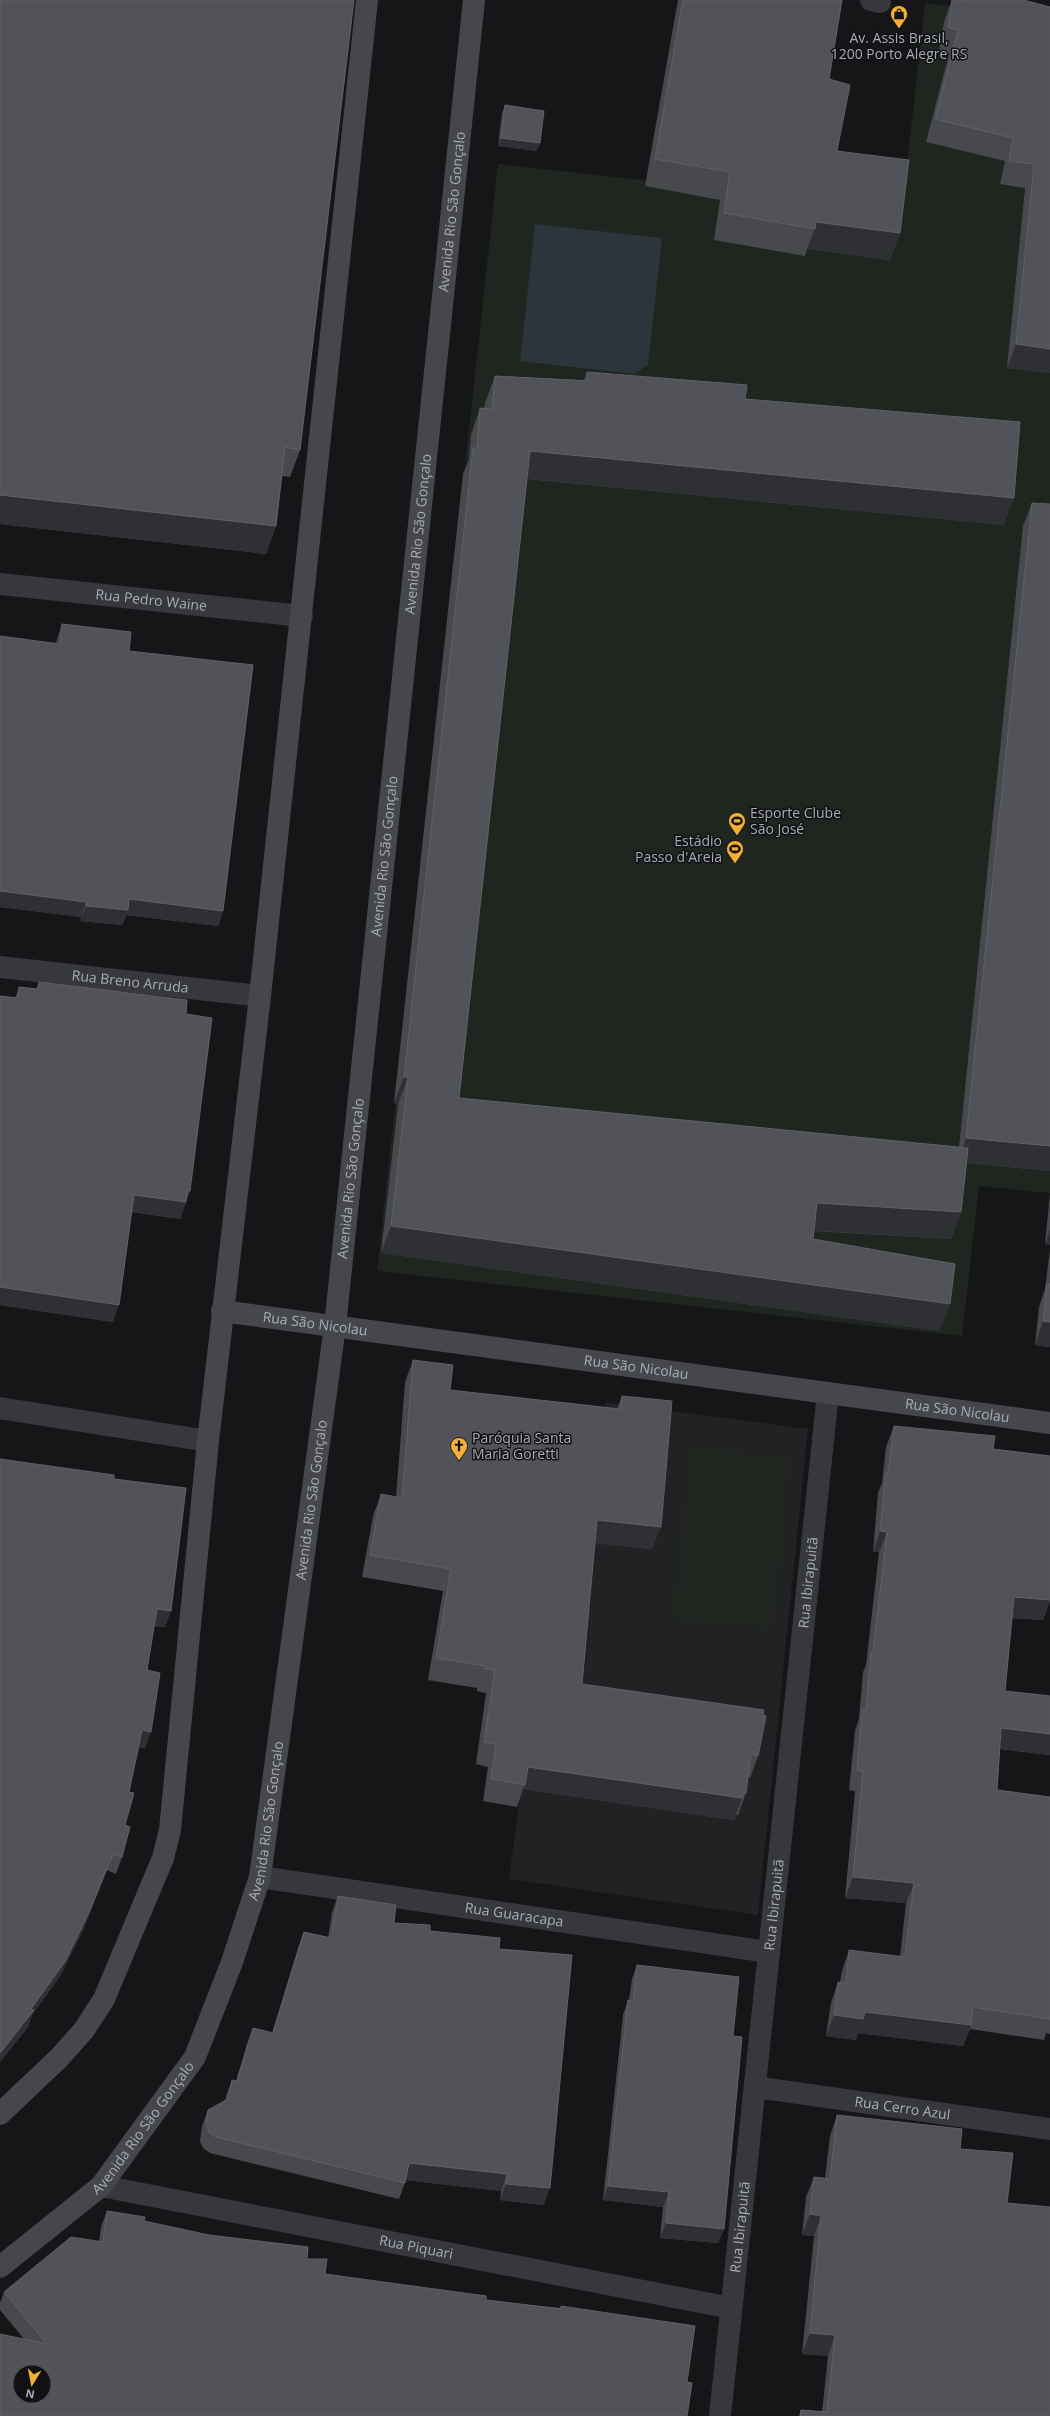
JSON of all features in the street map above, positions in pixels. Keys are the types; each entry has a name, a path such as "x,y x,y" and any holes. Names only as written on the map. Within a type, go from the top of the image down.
{"street":[{"path":"0,2114 59,2058 84,2030 104,1999 163,1858 170,1830 208,1441 260,996 302,616 367,0"},
{"name":"Avenida Rio São Gonçalo","path":"0,2267 101,2186 195,2057 232,1962 260,1877 334,1326 474,0"},
{"name":"Rua Pedro Waine","path":"0,584 302,616"},
{"name":"Rua Breno Arruda","path":"0,967 260,996"},
{"name":"Rua São Nicolau","path":"222,1311 1050,1423"},
{"name":"Rua Ibirapuitã","path":"720,2416 828,1393"},
{"path":"0,1408 208,1441"},
{"name":"Rua Guaracapa","path":"260,1877 769,1952"},
{"name":"Rua Cerro Azul","path":"755,2087 1050,2129"},
{"name":"Rua Piquari","path":"101,2186 731,2308"}],"shaded area":[{"name":"Esporte Clube São José","path":"925,3 1050,17 1050,1193 979,1186 962,1336 377,1271 498,164 902,209"},
{"path":"535,224 662,238 648,365 634,374 520,361"},
{"path":"605,1402 808,1429 758,1915 509,1879 537,1669 576,1675"},
{"path":"690,1447 790,1458 773,1629 673,1619"}],"building":[{"path":"0,0 354,0 300,450 285,447 276,526 0,495"},
{"path":"683,0 842,0 829,79 850,85 837,151 909,160 900,233 816,222 815,229 724,213 730,172 655,159"},
{"path":"952,0 1023,0 1050,7 1050,349 1016,344 1034,164 1009,161 1013,138 935,119 958,30 948,27"},
{"path":"505,105 544,111 540,143 501,138"},
{"path":"587,372 747,385 745,399 1020,422 1014,498 530,451 459,1098 968,1148 961,1212 817,1203 813,1239 955,1264 950,1304 391,1226 408,1077 404,1077 473,448 477,448 480,408 492,409 495,376 587,381"},
{"path":"1032,503 1050,504 1050,1146 966,1138"},
{"path":"62,624 131,632 129,651 253,665 223,911 129,899 128,910 86,906 86,902 0,891 0,636 60,644"},
{"path":"39,982 187,1000 186,1014 212,1018 190,1191 187,1190 186,1202 134,1195 119,1305 0,1287 0,996 18,998 19,987 38,989"},
{"path":"1047,1284 1050,1284 1050,1322 1043,1321"},
{"path":"413,1360 453,1365 450,1390 620,1409 622,1396 672,1401 661,1527 597,1520 582,1684 764,1710 763,1715 766,1716 758,1756 751,1754 746,1793 743,1793 742,1798 528,1767 525,1785 491,1779 496,1744 484,1742 495,1670 485,1669 485,1666 436,1658 451,1569 370,1555 381,1494 402,1498"},
{"path":"894,1426 995,1436 993,1449 1050,1456 1050,1600 1014,1597 1005,1691 1050,1696 1050,1734 1001,1728 997,1790 1050,1797 1050,2019 973,2007 971,2025 865,2012 863,2019 834,2015 838,1982 846,1983 849,1950 905,1957 914,1883 853,1877 863,1771 857,1770 862,1710 866,1710 871,1652 873,1652 887,1532 880,1531 886,1472 888,1473"},
{"path":"0,1459 114,1475 114,1479 186,1488 171,1611 157,1609 147,1670 160,1673 151,1732 142,1730 129,1792 134,1793 125,1825 130,1827 122,1857 113,1854 89,1912 66,1960 31,2009 34,2010 1,2052 0,2051"},
{"path":"338,1896 396,1905 394,1923 430,1925 430,1931 500,1938 499,1949 572,1955 550,2188 506,2184 507,2174 409,2163 405,2183 216,2137 209,2132 206,2124 208,2110 228,2099 232,2080 237,2081 253,2028 273,2033 304,1932 331,1938"},
{"path":"637,1965 739,1977 733,2036 742,2037 724,2229 666,2223 669,2192 608,2186 628,2000 633,2001"},
{"path":"837,2115 962,2129 960,2149 1013,2153 1007,2203 1050,2207 1050,2416 800,2416 801,2410 827,2412 835,2335 810,2333 821,2216 810,2214 814,2177 830,2179"},
{"path":"107,2211 145,2217 144,2221 209,2235 308,2247 307,2259 327,2259 325,2274 486,2296 486,2300 561,2309 561,2306 695,2326 687,2382 692,2383 687,2416 0,2416 0,2334 47,2344 4,2292 71,2237 103,2242"}],"place":[{"name":"Av. Assis Brasil, 1200 Porto Alegre RS","path":"899,29"},
{"name":"Esporte Clube São José","path":"737,836"},
{"name":"Estádio Passo d'Areia","path":"735,864"},
{"name":"Paróquia Santa Maria Goretti","path":"459,1461"}]}
